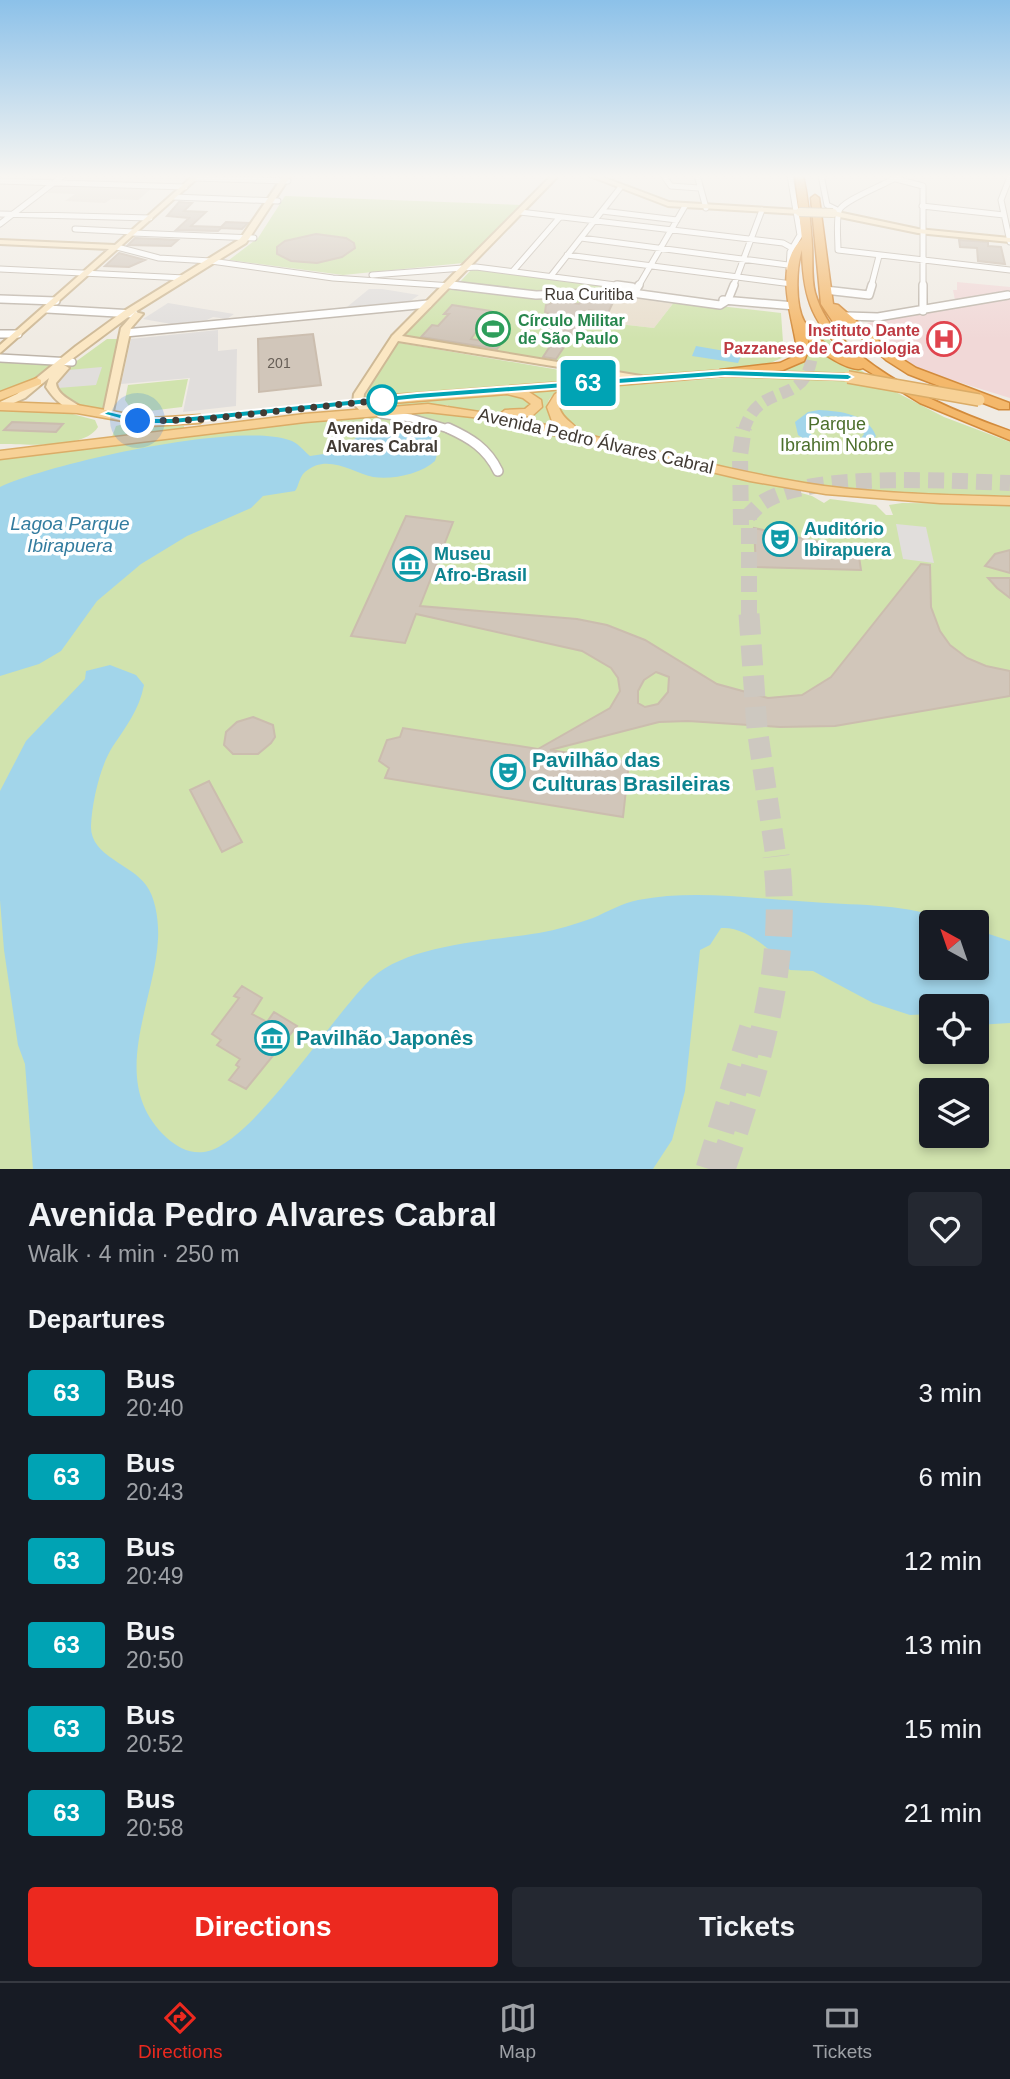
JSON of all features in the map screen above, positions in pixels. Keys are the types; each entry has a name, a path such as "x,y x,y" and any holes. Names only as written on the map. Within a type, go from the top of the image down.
{"highway":[{"path":"806,230 810,293 815,306 836,337 871,367 916,396"},
{"path":"819,230 827,304 858,345 892,372 936,398 1010,426"},
{"path":"725,373 774,368 796,361 803,349 790,268 797,249 807,240"},
{"path":"822,252 837,240"},
{"path":"808,263 800,272 799,290 813,333"},
{"path":"827,304 846,316 890,357 912,371 1007,407"},
{"path":"798,322 813,341 827,350 961,418 1010,436"}],"main road":[{"name":"Avenida Pedro Álvares Cabral","path":"55,447 468,393 725,373 848,377 1007,407"},
{"path":"0,398 37,382"},
{"path":"592,440 560,424 552,407 566,392 597,382"},
{"path":"468,393 521,394 531,396 537,403 533,410 520,414 481,414"},
{"path":"0,398 41,401 77,409"},
{"path":"0,406 77,409"},
{"name":"Avenida Pedro Álvares Cabral","path":"77,409 151,422 362,407 458,411 481,414 750,477 826,490 940,499 1010,501"},
{"path":"77,444 99,436 108,414"},
{"path":"0,447 55,447"},
{"path":"0,455 55,447"}],"street":[{"path":"83,230 250,238"},
{"path":"0,350 137,230"},
{"path":"152,301 250,238 255,230"},
{"path":"498,471 484,450 452,430 412,417 362,407 359,394 395,338 503,230"},
{"path":"513,271 549,230"},
{"path":"551,276 587,230"},
{"path":"667,230 785,244 792,248"},
{"path":"636,291 671,230"},
{"path":"728,300 755,230"},
{"path":"581,238 744,258 790,268 792,248 800,235 799,230"},
{"path":"837,230 837,249 840,251 1010,270"},
{"path":"911,230 1010,241"},
{"path":"922,232 923,312"},
{"path":"1,243 117,247 159,258 215,262 333,278"},
{"path":"568,255 792,284"},
{"path":"825,290 869,295 879,256"},
{"path":"0,406 14,400 132,314 215,262"},
{"name":"Rua Curitiba","path":"333,278 466,267 551,276 717,305 728,300 779,307 795,306"},
{"path":"0,269 186,278"},
{"path":"405,281 410,271"},
{"name":"Rua Curitiba","path":"333,278 448,284 542,295 636,291"},
{"path":"846,316 867,318 923,312 1009,295"},
{"path":"0,299 56,301"},
{"path":"106,333 124,335 425,306"},
{"path":"47,309 132,314"},
{"path":"108,414 124,335 132,314"},
{"path":"860,330 867,318"},
{"path":"0,334 18,334"},
{"path":"395,338 642,379"},
{"path":"0,358 67,362"},
{"path":"67,362 51,387 58,397 77,409"},
{"path":"452,430 445,418 458,411"}],"shaded area":[{"name":"Instituto Dante Pazzanese de Cardiologia","path":"957,282 1010,287 1010,398 913,368 892,355 867,323 924,314 956,305 953,290 957,290"},
{"path":"369,289 419,295 409,302 347,307"},
{"path":"620,294 675,301 654,328 601,322"},
{"path":"168,303 234,314 227,319 213,317 171,324 143,319"},
{"path":"218,330 218,351 237,349 236,406 183,412 190,378 121,384 131,339"},
{"path":"102,367 96,385 58,388 56,383 68,370"},
{"path":"896,524 926,527 934,563 903,559"}],"green space":[{"path":"263,230 496,230 463,263 343,275 229,260 258,238"},
{"path":"471,270 623,289 543,293 459,283"},
{"path":"451,287 525,297 620,294 601,322 654,328 675,301 781,313 784,357 766,365 641,376 404,336"},
{"name":"Parque Ibrahim Nobre","path":"822,332 849,361 870,377 782,370 803,360 808,333"},
{"path":"107,339 122,339 105,412 77,405 54,388 58,377 67,368"},
{"path":"394,342 583,374 598,373 617,378 362,402"},
{"path":"0,360 55,363 33,381 0,393"},
{"name":"Parque Ibrahim Nobre","path":"753,376 843,379 884,386 944,417 1010,442 1010,500 874,493 767,479 584,434 572,428 557,411 560,400 586,388"},
{"path":"188,379 182,407 149,411 129,406 125,400 128,385"},
{"path":"568,387 553,396 547,405 550,416 561,429 508,417 540,408 541,399 521,390"},
{"path":"466,394 526,396 533,407 508,413 447,409 448,405 377,406 373,403"},
{"path":"0,409 65,412 95,420 98,427 91,434 67,442 38,445 0,444","holes":["12,422 63,424 56,432 5,430"]},
{"path":"410,411 476,416 766,483 812,496 824,503 830,499 876,505 886,515 893,515 889,505 902,503 1010,504 1010,1169 0,1169 0,456"},
{"path":"116,426 184,426 184,429 112,437"}],"water":[{"path":"696,346 742,354 738,363 692,356"},
{"path":"819,410 860,418 876,436 867,448 858,443 864,434 860,428 847,419 832,416 810,421 806,429 815,438 807,441 798,435 795,422 808,412"},
{"name":"Lagoa Parque Ibirapuera","path":"384,425 407,427 430,434 440,445 435,461 414,473 389,478 373,477 330,464 313,467 303,474 295,491 263,496 251,508 187,536 141,564 97,601 61,651 39,664 0,676 0,487 25,477 100,457 229,436 263,436 292,441 310,456 344,451 359,434"},
{"path":"110,665 136,675 144,685 136,710 108,754 98,784 91,826 97,845 146,885 154,904 158,939 139,1042 139,1092 149,1116 167,1138 184,1149 204,1152 223,1144 245,1127 268,1104 356,995 372,978 388,967 428,951 559,929 638,900 703,895 867,905 919,911 919,980 989,980 989,934 1010,941 1010,1023 989,1024 989,994 919,994 919,1015 910,1015 873,1003 813,971 790,970 750,936 740,931 721,928 710,945 700,950 685,1091 672,1140 653,1169 33,1169 25,1064 18,1045 4,950 0,900 0,791 26,741 85,679 86,671"}],"building":[{"path":"176,230 219,230 218,231"},
{"path":"316,234 346,238 354,243 355,248 342,257 317,263 291,261 277,254 277,247 285,241"},
{"path":"135,238 178,240 171,246 128,245"},
{"path":"959,240 988,242 988,246 1001,247 1005,264 978,261 977,248 960,247"},
{"path":"119,253 145,260 129,267 105,266"},
{"path":"615,298 608,313 589,310 556,359 543,357 558,334 547,332 557,317 545,312 546,305 557,301 579,304 582,300"},
{"path":"452,305 491,311 471,339 501,344 497,349 421,337 432,325 438,326 449,314 444,314"},
{"path":"313,334 321,385 259,392 258,339"},
{"path":"12,422 63,424 56,432 4,430"},
{"path":"406,516 453,522 420,606 577,619 607,625 645,640 717,684 768,698 802,695 831,677 921,564 930,565 931,607 940,631 950,645 967,658 986,666 1010,671 1010,696 835,726 780,727 688,721 659,722 550,750 629,762 623,817 385,778 389,768 379,761 387,740 400,737 403,728 538,749 610,708 620,691 618,678 611,668 582,651 416,614 405,643 351,636","holes":["656,672 669,677 668,692 658,704 645,707 638,703 638,691 644,680"]},
{"name":"Auditório Ibirapuera","path":"754,528 858,550 861,570 756,567"},
{"path":"1010,550 1010,573 985,566 995,554"},
{"path":"988,578 1010,578 1010,598 997,588"},
{"path":"253,717 273,725 275,737 258,754 233,754 224,745 226,732 237,722"},
{"path":"209,781 242,842 222,852 190,790"},
{"name":"Pavilhão Japonês","path":"242,986 262,998 252,1014 267,1022 274,1012 297,1026 246,1089 229,1080 239,1067 236,1065 240,1059 217,1045 221,1040 212,1034 239,998 234,996"}],"tunnel":[{"path":"744,430 752,413 762,403 797,386 806,376 812,359 813,333"},
{"path":"741,525 740,455 744,428"},
{"path":"749,614 749,515 765,501 787,492 848,482 920,480 1010,483"},
{"path":"749,614 757,728 776,857"},
{"path":"722,1169 758,1054 774,976 779,897 776,856"},
{"path":"709,1169 753,1027"}],"bus line":[{"name":"63","path":"108,414 151,422 195,420 417,396 725,373 848,377"}],"place":[{"name":"Círculo Militar de São Paulo","path":"493,329"},
{"name":"Instituto Dante Pazzanese de Cardiologia","path":"944,339"},
{"name":"Avenida Pedro Alvares Cabral","path":"382,400"},
{"name":"Auditório Ibirapuera","path":"780,539"},
{"name":"Museu Afro-Brasil","path":"410,564"},
{"name":"Pavilhão das Culturas Brasileiras","path":"508,772"},
{"name":"Pavilhão Japonês","path":"272,1038"}],"route":[{"path":"138,421 195,420 382,400"}]}
